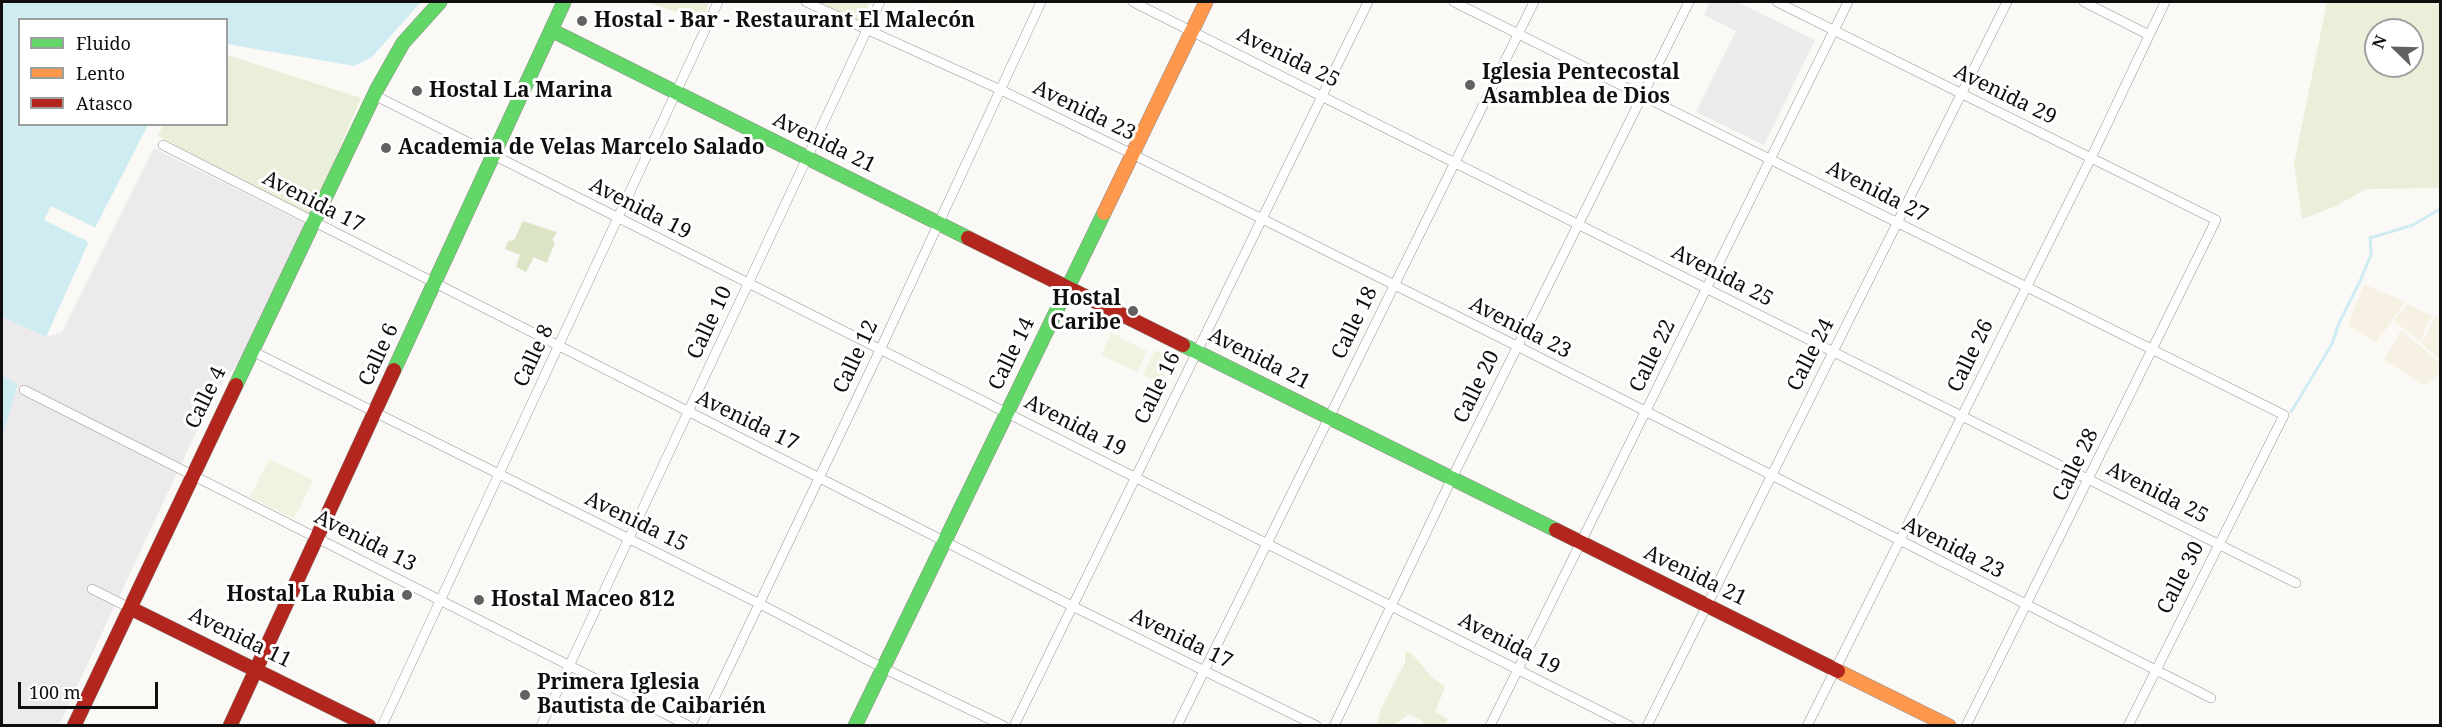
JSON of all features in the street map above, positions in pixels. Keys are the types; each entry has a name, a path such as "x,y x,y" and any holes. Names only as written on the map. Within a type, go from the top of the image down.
{"main road":[{"name":"Calle 4","path":"74,726 376,92 403,43 440,2"},
{"name":"Calle 6","path":"230,726 564,2"},
{"name":"Calle 14","path":"855,726 1206,2"},
{"name":"Avenida 21","path":"551,30 1949,726"},
{"name":"Avenida 11","path":"130,608 369,726"}],"street":[{"name":"Calle 8","path":"382,726 718,2"},
{"name":"Avenida 23","path":"806,2 1000,90 1132,154 1517,346 2211,698"},
{"name":"Calle 10","path":"542,726 880,2"},
{"name":"Calle 12","path":"701,726 880,350 1041,2"},
{"name":"Avenida 25","path":"1133,2 1322,94 2296,583"},
{"name":"Calle 16","path":"1014,726 1260,218 1368,2"},
{"name":"Avenida 27","path":"1454,2 2284,415"},
{"name":"Calle 18","path":"1177,726 1534,2"},
{"name":"Calle 20","path":"1334,726 1452,478 1689,2"},
{"name":"Avenida 29","path":"1777,2 2216,220"},
{"name":"Calle 22","path":"1490,726 1848,2"},
{"name":"Calle 24","path":"1647,726 2007,2"},
{"path":"2084,2 2149,35"},
{"name":"Calle 26","path":"1807,726 2091,158 2165,2"},
{"name":"Avenida 19","path":"376,92 618,218 1630,726"},
{"name":"Avenida 17","path":"163,146 688,412 820,476 944,542 1317,726"},
{"name":"Calle 28","path":"1966,726 2216,220"},
{"name":"Avenida 15","path":"252,351 760,604 883,668 1004,726"},
{"name":"Avenida 13","path":"24,390 689,726"},
{"name":"Calle 30","path":"2127,726 2284,415"},
{"name":"Avenida 11","path":"92,589 130,608"}],"shaded area":[{"path":"1710,2 1737,2 1815,40 1764,145 1696,112 1736,31 1704,15"},
{"path":"154,148 306,224 244,356 221,384 207,409 59,725 2,726 2,438 18,384 2,375 2,317 46,337 62,332"},
{"path":"2364,284 2405,302 2376,343 2348,325"},
{"path":"2407,304 2432,316 2420,341 2394,321"},
{"path":"2435,316 2440,319 2440,359 2422,344"},
{"path":"2401,330 2440,363 2440,372 2425,386 2384,360"}],"green space":[{"path":"647,2 709,2 704,15 673,11"},
{"path":"819,2 870,2 860,22"},
{"path":"2327,2 2440,2 2440,188 2366,189 2334,207 2302,219 2294,164"},
{"path":"228,55 361,98 310,217 158,136 163,126 228,126"},
{"path":"523,221 557,232 552,240 555,242 547,263 534,257 526,272 516,267 520,255 505,249 508,241 514,240"},
{"path":"1111,333 1147,351 1137,372 1101,355"},
{"path":"1155,350 1172,358 1160,383 1143,375"},
{"path":"269,459 313,480 294,519 250,497"},
{"path":"1405,651 1412,654 1433,678 1445,687 1435,712 1448,719 1445,725 1423,725 1423,721 1409,714 1394,725 1377,725 1381,708 1405,663"}],"water":[{"path":"2,2 421,2 372,57 354,66 228,44 228,18 18,18 18,126 147,126 95,228 46,337 2,317"},
{"path":"2,375 18,384 2,438"}],"pier":[{"path":"51,206 98,229 91,243 44,220"}],"waterway":[{"path":"2291,412 2332,344 2339,323 2371,255 2370,238 2413,225 2440,209"}],"traffic: fast":[{"path":"236,385 377,89 403,43 440,2"},
{"path":"394,370 564,2"},
{"path":"551,30 968,238"},
{"path":"855,726 1104,213"},
{"path":"1183,345 1556,530"}],"traffic: slow":[{"path":"1104,213 1206,2"},
{"path":"1838,671 1949,726"}],"traffic: jam":[{"path":"968,238 1183,345"},
{"path":"230,726 394,370"},
{"path":"74,726 236,385"},
{"path":"1556,530 1838,671"},
{"path":"130,608 369,726"}],"place":[{"name":"Hostal - Bar - Restaurant El Malecón","path":"582,21"},
{"name":"Iglesia Pentecostal Asamblea de Dios","path":"1470,85"},
{"name":"Hostal La Marina","path":"417,91"},
{"name":"Academia de Velas Marcelo Salado","path":"386,148"},
{"name":"Hostal Caribe","path":"1133,311"},
{"name":"Hostal La Rubia","path":"407,595"},
{"name":"Hostal Maceo 812","path":"479,600"},
{"name":"Primera Iglesia Bautista de Caibarién","path":"525,695"}]}
